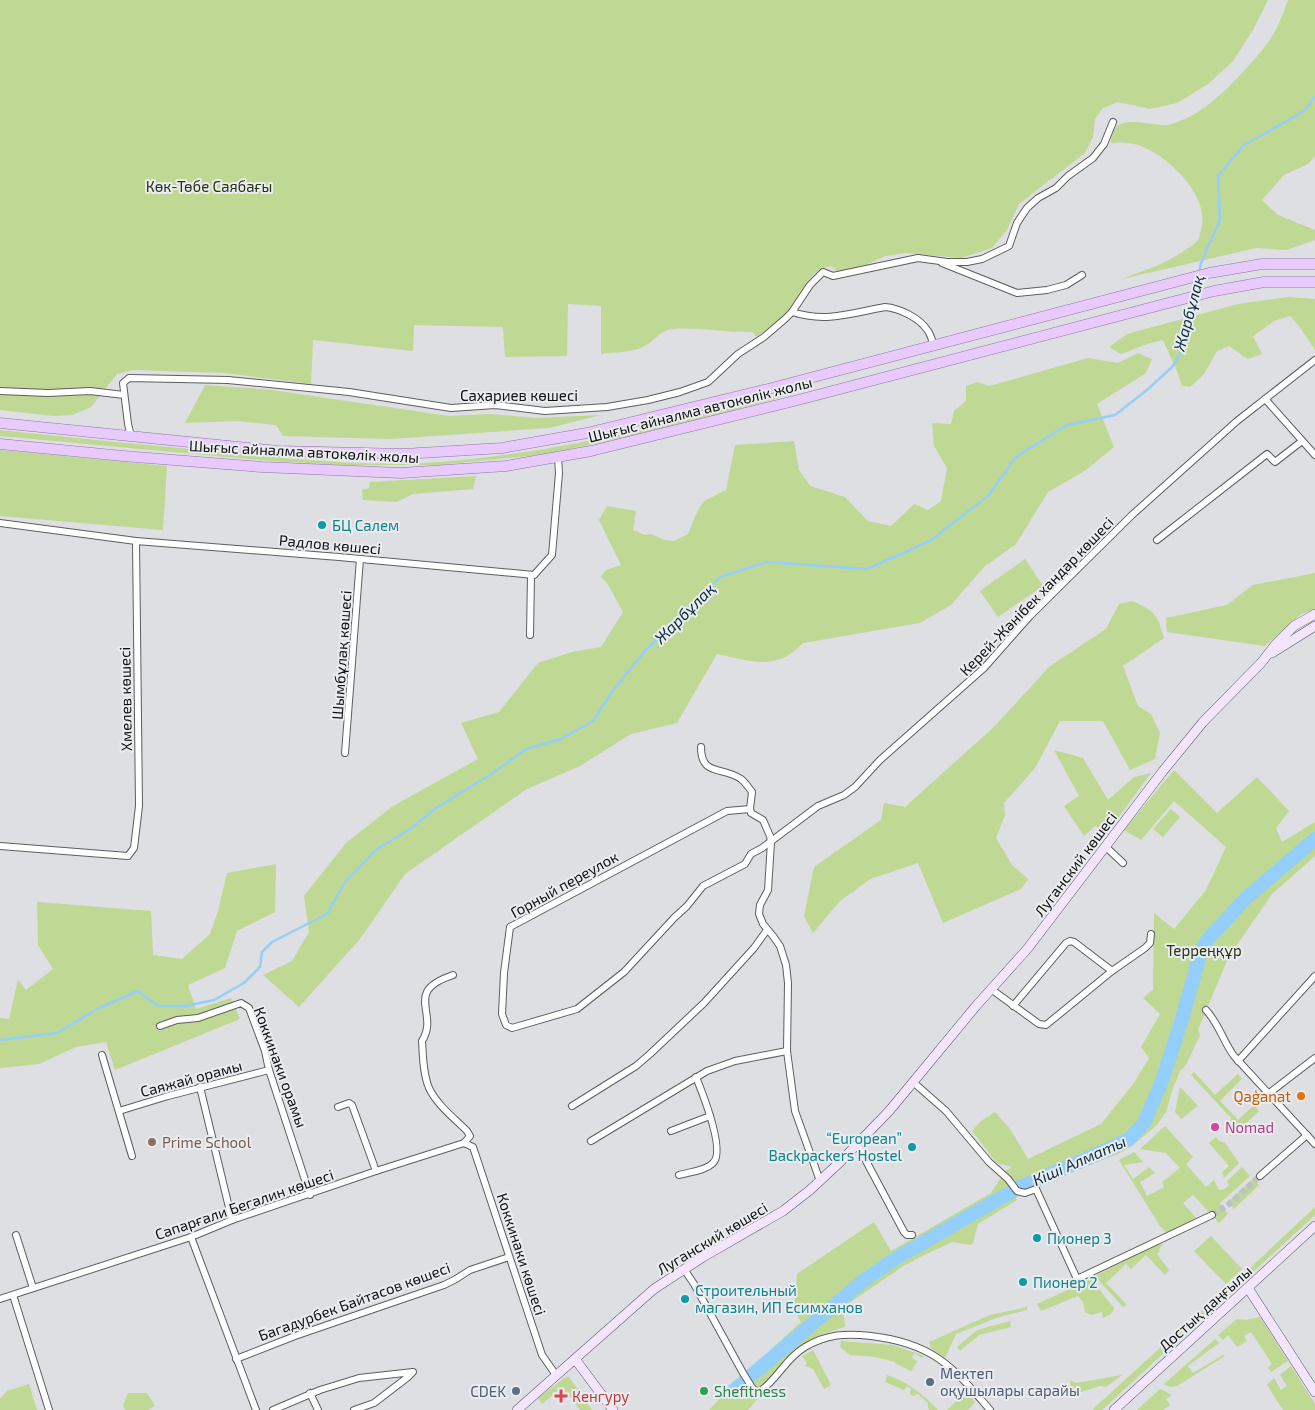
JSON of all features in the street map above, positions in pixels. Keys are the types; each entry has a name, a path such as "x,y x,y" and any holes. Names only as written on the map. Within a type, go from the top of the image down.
{"main road":[{"path":"0,423 278,451 404,454 502,448 587,434 802,381 1237,267 1287,263 1315,264"},
{"name":"Шығыс айналма автокөлік жолы","path":"0,444 268,467 401,473 506,466 558,458 839,390 1222,289 1264,282 1315,282"}],"street":[{"name":"Сахариев көшесі","path":"124,396 123,383 129,378 228,380 349,392 451,408 496,406 545,411 607,407 680,392 708,382 727,363 764,337 792,312 810,285 823,272 833,276 918,258 936,261 967,262 982,259 1009,246 1017,222 1038,198 1056,188 1068,176 1093,158 1104,144 1113,122"},
{"path":"936,261 1017,293 1047,290 1066,285 1082,275"},
{"path":"792,312 804,316 827,318 885,307 894,308 923,325 928,330 934,346"},
{"name":"Керей-Жәнібек хандар көшесі","path":"771,842 818,806 844,795 855,787 880,760 984,668 1030,616 1132,515 1237,421 1315,360"},
{"path":"0,390 48,393 90,391 124,396 131,436"},
{"path":"1265,399 1315,455"},
{"path":"1157,540 1267,454 1275,462 1302,441"},
{"path":"530,635 531,575 534,576 552,555 559,473 558,458"},
{"name":"Радлов көшесі","path":"0,523 136,541 531,575"},
{"name":"Хмелев көшесі","path":"0,846 128,856 134,848 139,806 136,541"},
{"name":"Шымбұлақ көшесі","path":"346,752 360,559"},
{"name":"Луганский көшесі","path":"517,1410 654,1289 684,1269 783,1211 820,1181 890,1110 991,989 1028,948 1163,771 1203,722 1294,626 1315,614"},
{"name":"Луганский көшесі","path":"1260,663 1315,626"},
{"path":"701,747 701,756 705,764 710,768 732,774 741,779 749,788 752,792 751,813 763,820 770,836 768,890 760,905 759,914 763,924 780,946 786,965 788,983 787,1051 795,1111 820,1181"},
{"name":"Горный переулок","path":"750,809 727,811 510,928 504,973 502,1014 506,1026 512,1028 577,1009 624,972 687,906 703,886 745,864 751,854 771,842"},
{"path":"1106,846 1124,863"},
{"path":"572,1106 636,1066 650,1054 704,1003 754,948 767,930"},
{"path":"991,989 1039,1024 1046,1024 1112,971 1145,948 1150,943 1151,934"},
{"path":"1013,1006 1066,943 1070,941 1074,942 1112,971"},
{"path":"453,975 433,984 426,993 424,999 426,1034 422,1041 426,1080 429,1088 445,1110 467,1131 470,1136 464,1144"},
{"path":"1238,1061 1315,976"},
{"name":"Коккинаки орамы","path":"160,1026 177,1020 198,1018 241,1003 249,1008 265,1051 269,1070 310,1194"},
{"path":"1206,1010 1238,1061 1315,1144"},
{"path":"591,1141 696,1077 719,1066 787,1051"},
{"path":"102,1055 132,1156"},
{"path":"1268,1094 1315,1058"},
{"name":"Саяжай орамы","path":"119,1111 200,1087 269,1070"},
{"path":"679,1175 701,1169 715,1162 717,1156 716,1141 710,1116 696,1077"},
{"path":"913,1082 946,1111 989,1162 1018,1191 1025,1193 1036,1190 1077,1279 1212,1215"},
{"path":"200,1087 232,1220"},
{"path":"338,1106 349,1103 352,1105 376,1171"},
{"path":"671,1131 710,1116"},
{"path":"1260,1176 1307,1135"},
{"name":"Сапарғали Бегалин көшесі","path":"0,1299 191,1237 232,1220 376,1171 464,1144"},
{"name":"Коккинаки көшесі","path":"464,1144 473,1147 542,1355 556,1375"},
{"path":"857,1144 904,1232 912,1236"},
{"name":"Достық даңғылы","path":"1114,1410 1315,1226"},
{"path":"16,1235 33,1288"},
{"path":"191,1237 256,1410"},
{"name":"Багадурбек Байтасов көшесі","path":"236,1359 295,1336 444,1285 470,1270 509,1257"},
{"path":"684,1269 752,1387 759,1392 765,1388 797,1353 815,1342 833,1335 855,1334 901,1340 932,1353 960,1376 990,1410"},
{"path":"1248,1288 1315,1392"},
{"path":"13,1295 49,1410"},
{"path":"575,1359 613,1410"},
{"path":"274,1410 310,1393 360,1378 412,1372 374,1402 354,1410"},
{"path":"310,1393 318,1410"}],"green space":[{"name":"Көк-Төбе Саябағы","path":"0,0 1268,0 1253,30 1233,61 1208,84 1177,103 1150,109 1118,102 1103,108 1095,119 1093,137 1085,153 1019,204 1007,230 992,248 961,258 906,253 885,256 855,270 846,272 837,271 831,266 822,268 809,279 784,316 756,337 753,332 672,329 638,349 601,354 601,306 568,304 567,356 505,357 503,327 414,325 413,351 313,340 311,384 225,373 133,370 117,374 91,407 72,415 53,416 0,410"},
{"path":"1288,0 1315,0 1315,156 1308,164 1284,175 1262,200 1278,215 1315,230 1315,240 1287,250 1256,248 1118,280 1163,263 1194,244 1198,240 1201,230 1202,217 1200,204 1193,191 1174,167 1150,150 1138,145 1124,142 1111,143 1112,133 1116,127 1123,123 1171,124 1197,113 1208,105 1241,75 1270,40"},
{"path":"1288,297 1315,299 1315,350 1290,316 1274,321 1253,336 1262,354 1248,359 1229,346 1217,351 1204,374 1190,387 1182,386 1163,340 1121,354 1109,347 1127,334 1238,304"},
{"path":"1138,353 1152,359 1146,373 1097,404 1114,447 1086,470 1048,492 1016,544 984,567 951,605 920,623 803,643 783,658 773,661 752,661 717,654 677,723 631,734 580,766 527,789 405,874 360,939 299,1007 263,975 292,961 309,932 304,896 346,843 393,806 478,759 461,723 499,712 538,663 572,652 601,647 623,612 607,583 601,577 606,570 621,565 599,520 607,506 636,511 633,530 645,535 651,534 664,540 674,541 688,534 696,514 704,501 726,490 735,445 794,441 799,470 810,486 845,497 868,521 891,526 914,504 928,510 941,501 947,468 934,446 932,423 951,424 954,411 966,401 966,386 977,382 990,386 1088,358 1118,363"},
{"path":"205,385 272,390 449,416 490,414 535,418 601,415 549,428 391,439 283,436 276,425 236,421 185,423"},
{"path":"795,390 796,393 692,422 590,445 539,455 438,465 345,465 270,461 0,436 0,430 302,460 384,464 439,462 484,458 574,444 618,435"},
{"path":"0,450 167,466 163,530 0,516"},
{"path":"476,476 473,489 413,494 397,502 363,500 362,490 369,488 370,482"},
{"path":"1025,559 1043,586 998,617 980,591"},
{"path":"1315,573 1315,609 1301,614 1265,646 1167,632 1166,618 1227,605 1253,585"},
{"path":"1132,601 1154,614 1164,638 1123,666 1138,706 1151,714 1160,733 1155,759 1130,770 1103,721 1060,721 1035,768 1004,803 1005,815 996,838 1012,865 1028,879 1021,889 943,923 918,863 870,879 839,902 813,933 804,916 814,867 881,820 884,803 905,807 995,726 1049,667 1106,629 1119,604"},
{"path":"1054,750 1083,758 1108,800 1134,777 1151,773 1107,833 1095,826 1084,836 1064,806 1079,796"},
{"name":"Терреңқұр","path":"1174,770 1217,813 1257,777 1289,811 1276,828 1282,842 1315,822 1315,856 1272,894 1228,958 1198,1030 1200,1035 1186,1065 1180,1071 1166,1112 1156,1126 1132,1146 1118,1154 1037,1185 1016,1197 1017,1200 978,1224 973,1243 970,1245 952,1242 920,1257 842,1308 836,1313 843,1308 845,1327 823,1334 805,1343 768,1379 760,1396 748,1410 709,1410 739,1379 801,1322 794,1309 797,1274 874,1222 891,1251 991,1193 1005,1171 1012,1167 997,1163 972,1131 981,1121 995,1112 1010,1129 1028,1159 1101,1124 1134,1083 1149,1058 1141,1047 1160,1014 1143,998 1153,990 1154,913 1174,929 1206,890 1226,847 1174,801 1141,840 1124,830"},
{"path":"1171,809 1180,817 1163,837 1153,829"},
{"path":"276,864 275,912 237,931 225,968 188,985 196,1009 231,998 240,1019 115,1070 106,1042 76,1047 39,1064 0,1068 0,1018 9,1019 18,980 26,990 53,969 38,945 37,902 151,911 153,955 182,959 210,934 218,911 227,873"},
{"path":"1194,1072 1215,1095 1238,1074 1242,1079 1220,1101 1238,1120 1254,1105 1259,1111 1235,1134 1230,1134 1228,1129 1231,1118 1191,1075"},
{"path":"1180,1087 1198,1106 1181,1119 1175,1112"},
{"path":"1165,1126 1193,1157 1186,1164 1206,1187 1214,1180 1219,1190 1225,1189 1229,1185 1227,1181 1242,1167 1250,1176 1220,1203 1228,1214 1219,1223 1193,1195 1183,1203 1197,1219 1167,1233 1160,1226 1119,1160 1134,1152 1143,1162 1124,1165 1133,1179 1149,1167 1155,1173 1140,1182 1147,1196 1164,1187 1162,1182 1180,1168 1166,1153 1140,1149"},
{"path":"1216,1137 1219,1141 1225,1143 1239,1163 1224,1178 1222,1172 1229,1166 1209,1143"},
{"path":"1253,1179 1259,1185 1234,1209 1228,1202"},
{"path":"1315,1207 1315,1215 1252,1273 1247,1271"},
{"path":"1211,1236 1242,1269 1226,1284 1194,1251"},
{"path":"1164,1244 1157,1254 1169,1270 1165,1275 1146,1255 1131,1269 1126,1264 1106,1283 1127,1305 1123,1307 1095,1276 1156,1245"},
{"path":"1091,1279 1114,1308 1111,1313 1103,1318 1102,1312 1091,1315 1085,1312 1083,1302 1078,1296 1041,1311 1037,1304"},
{"path":"1218,1296 1222,1300 1171,1347 1167,1343"},
{"path":"1027,1307 1027,1310 996,1318 956,1334 945,1358 931,1348 929,1342 990,1315"},
{"path":"1260,1317 1288,1361 1271,1372 1268,1367 1272,1364 1251,1332 1244,1336 1247,1341 1237,1347 1228,1335 1223,1340 1218,1335 1237,1319 1246,1320"},
{"path":"1010,1321 1011,1327 979,1335 960,1351 957,1347 977,1330"},
{"path":"1215,1339 1219,1343 1188,1366 1193,1373 1223,1355 1225,1356 1177,1386 1170,1387 1164,1384"},
{"path":"841,1341 893,1345 924,1356 922,1358 915,1354 912,1356 913,1359 918,1361 911,1371 895,1362 875,1357 850,1355 840,1347"},
{"path":"1161,1347 1165,1352 1102,1410 1093,1409"},
{"path":"813,1350 831,1385 824,1389 813,1369 803,1365 807,1363 802,1356"},
{"path":"1291,1366 1315,1404 1315,1410 1283,1410 1267,1385 1274,1378 1281,1390 1287,1386 1280,1375"},
{"path":"887,1375 915,1389 938,1410 929,1410 928,1403 918,1394 913,1396 910,1394 911,1389 907,1386 904,1390 885,1382"},
{"path":"1122,1375 1106,1387 1100,1386 1078,1393 1077,1388 1071,1389 1070,1380 1076,1383"},
{"path":"566,1377 569,1377 592,1410 580,1410 562,1387 542,1404 538,1398"},
{"path":"29,1384 37,1410 0,1410 0,1399 7,1391"},
{"path":"1160,1389 1172,1395 1166,1399 1170,1405 1163,1410 1137,1410"},
{"path":"965,1391 975,1402 968,1410 947,1410 965,1393"},
{"path":"128,1393 147,1393 155,1406 148,1410 125,1410 123,1406"}],"waterway":[{"name":"Жарбұлақ","path":"1199,273 1201,263 1220,220 1218,176 1243,146 1304,111 1315,97"},
{"name":"Жарбұлақ","path":"1194,293 1198,278"},
{"name":"Жарбұлақ","path":"97,1009 138,991 158,1006 185,1006 214,1000 244,983 260,967 262,952 272,942 327,914 345,882 377,849 409,830 436,808 493,773 526,749 561,739 593,721 614,689 644,652 720,577 767,562 867,569 930,541 988,496 1016,457 1067,425 1115,415 1147,390 1172,367 1180,354 1193,300"},
{"name":"Кіші Алматы","path":"733,1391 863,1281 893,1260 1018,1188 1129,1139 1144,1123 1162,1081 1201,951 1208,939 1246,898 1315,839"},
{"name":"Жарбұлақ","path":"0,1040 57,1033 94,1011"}],"tunnel":[{"path":"1212,1215 1228,1205 1260,1176"}],"place":[{"name":"БЦ Салем","path":"322,525"},
{"name":"Qaģanat","path":"1301,1096"},
{"name":"Nomad","path":"1215,1127"},
{"name":"Prime School","path":"152,1142"},
{"name":"“European” Backpackers Hostel","path":"912,1147"},
{"name":"Пионер 3","path":"1037,1238"},
{"name":"Пионер 2","path":"1023,1282"},
{"name":"Строительный магазин, ИП Есимханов","path":"685,1299"},
{"name":"Мектеп оқушылары сарайы","path":"930,1382"},
{"name":"CDEK","path":"516,1391"},
{"name":"Shefitness","path":"704,1391"},
{"name":"Кенгуру","path":"561,1396"}]}
